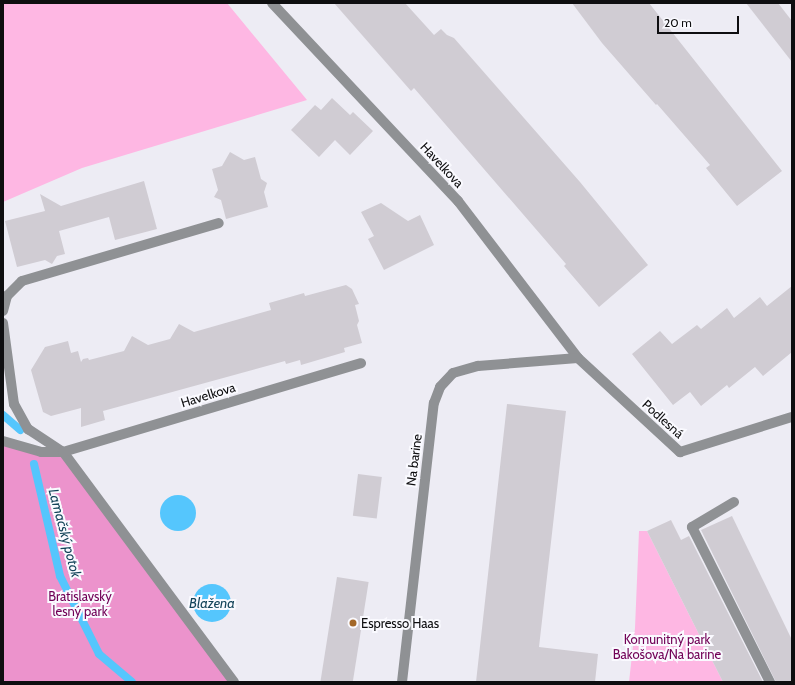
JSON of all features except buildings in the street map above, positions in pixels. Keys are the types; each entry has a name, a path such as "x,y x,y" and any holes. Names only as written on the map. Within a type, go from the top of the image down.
{"street":[{"name":"Havelkova","path":"272,3 458,201 578,358"},
{"path":"3,311 7,296 22,281 219,223"},
{"path":"3,323 14,404 28,429 63,452 234,682"},
{"name":"Podlesná","path":"578,358 680,452 792,417"},
{"name":"Na barine","path":"402,682 434,403 440,387 453,373 478,366 578,358"},
{"name":"Havelkova","path":"3,441 41,452 63,452 361,363"},
{"path":"734,502 692,528 770,682"}],"green space":[{"path":"3,3 227,3 307,100 82,168 3,202"},
{"name":"Bratislavský lesný park","path":"3,441 63,452 234,682 3,682"},
{"name":"Komunitný park Bakošova/Na barine","path":"639,531 647,531 723,682 629,682 635,628"}],"water":[{"path":"178,495 188,498 193,503 196,513 193,523 188,528 178,531 168,528 163,523 160,513 163,503 168,498"},
{"name":"Blažena","path":"212,584 222,587 228,593 231,603 228,613 222,619 212,622 202,619 196,613 193,603 196,593 202,587"}],"waterway":[{"name":"Lamačský potok","path":"3,415 20,430"},
{"name":"Lamačský potok","path":"34,464 60,576 99,654 132,682"}],"place":[{"name":"Espresso Haas","path":"353,623"}]}
